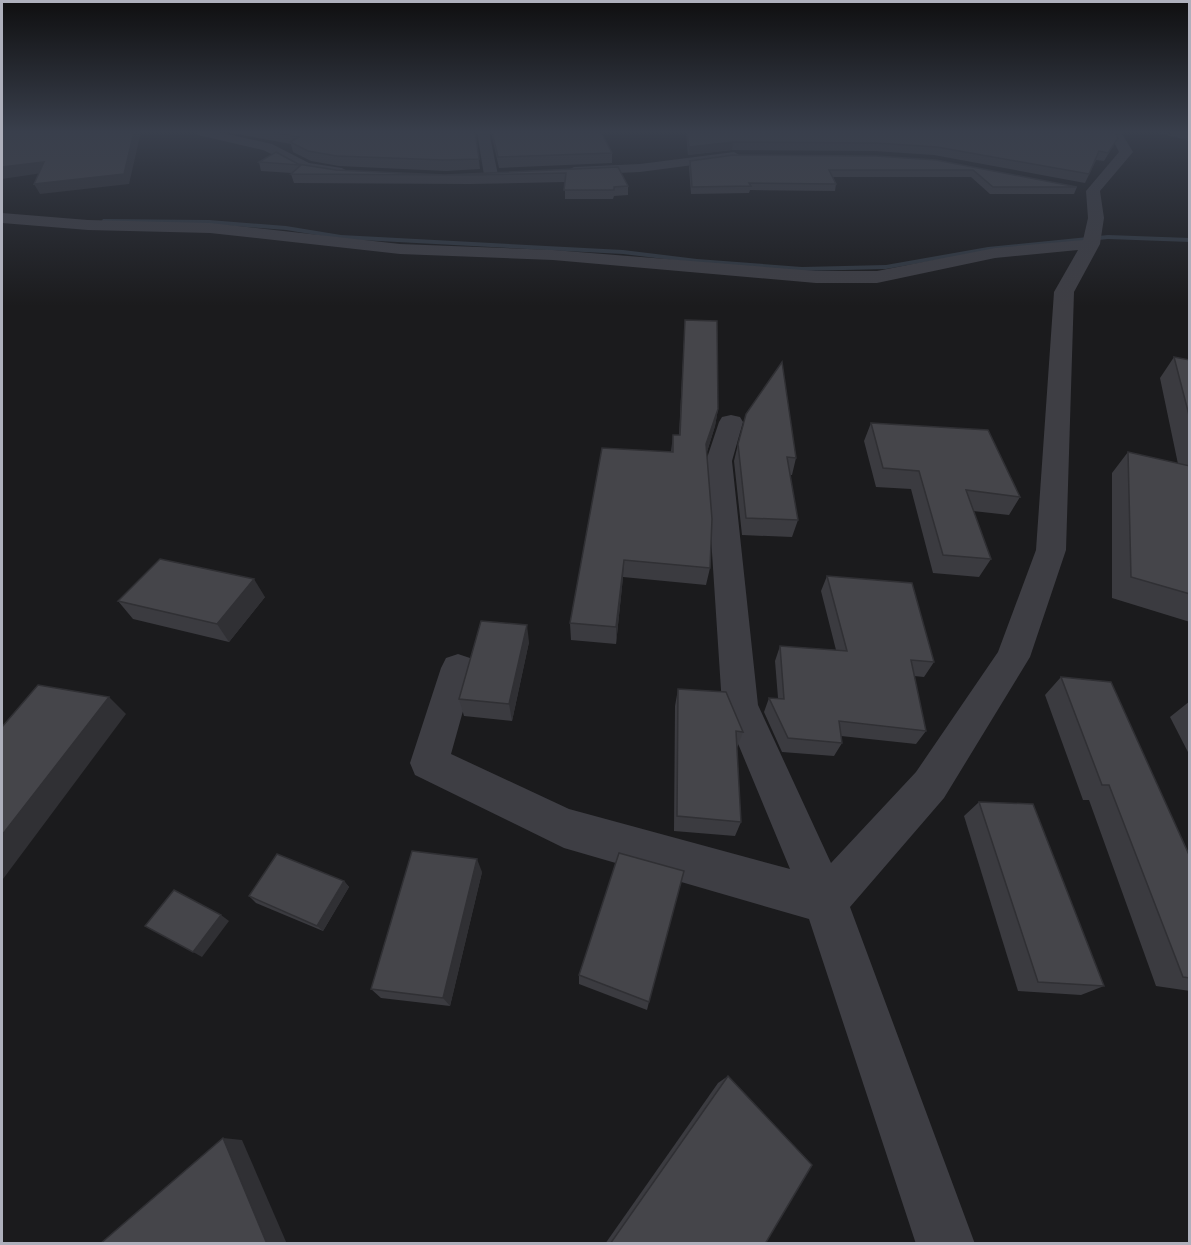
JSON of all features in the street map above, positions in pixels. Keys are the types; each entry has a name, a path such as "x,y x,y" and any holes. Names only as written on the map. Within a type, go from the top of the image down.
{"street":[{"path":"826,901 930,785 1013,657 1051,550 1064,292 1092,239 1096,218 1088,190"},
{"path":"2,218 88,225 210,228 400,249 553,255 816,277 877,277 995,253 1092,239"},
{"path":"731,422 719,461 740,705 826,901 946,1244"},
{"path":"458,668 429,763 564,828 826,901"}],"building":[{"path":"685,320 717,321 718,409 706,444 712,519 710,568 624,560 616,627 570,623 602,448 673,452 673,435 680,435"},
{"path":"1174,357 1190,360 1190,419"},
{"path":"782,362 796,458 787,457 798,520 746,518 738,444 746,414"},
{"path":"871,423 988,430 1020,497 966,490 991,559 943,555 919,471 883,468"},
{"path":"1128,452 1190,466 1190,594 1131,577"},
{"path":"160,559 254,579 217,624 118,601"},
{"path":"827,576 912,583 934,662 911,660 926,731 839,721 842,743 788,738 769,698 784,699 780,646 847,651"},
{"path":"481,621 527,625 509,704 459,699"},
{"path":"1061,677 1111,682 1190,857 1190,978 1183,977 1109,785 1102,785"},
{"path":"38,685 109,697 2,835 2,727"},
{"path":"678,689 726,692 743,732 736,731 741,822 677,816"},
{"path":"979,802 1033,804 1104,986 1038,982"},
{"path":"412,851 477,859 443,998 371,989"},
{"path":"619,853 684,871 649,1002 579,975"},
{"path":"277,854 344,881 317,926 249,896"},
{"path":"174,890 221,915 193,952 145,926"},
{"path":"728,1076 812,1165 765,1244 610,1244"},
{"path":"223,1138 267,1244 100,1244"}],"waterway":[{"path":"103,221 209,222 286,228 341,237 623,252 697,261 802,269 886,267 988,249 1108,237 1190,240"}]}
